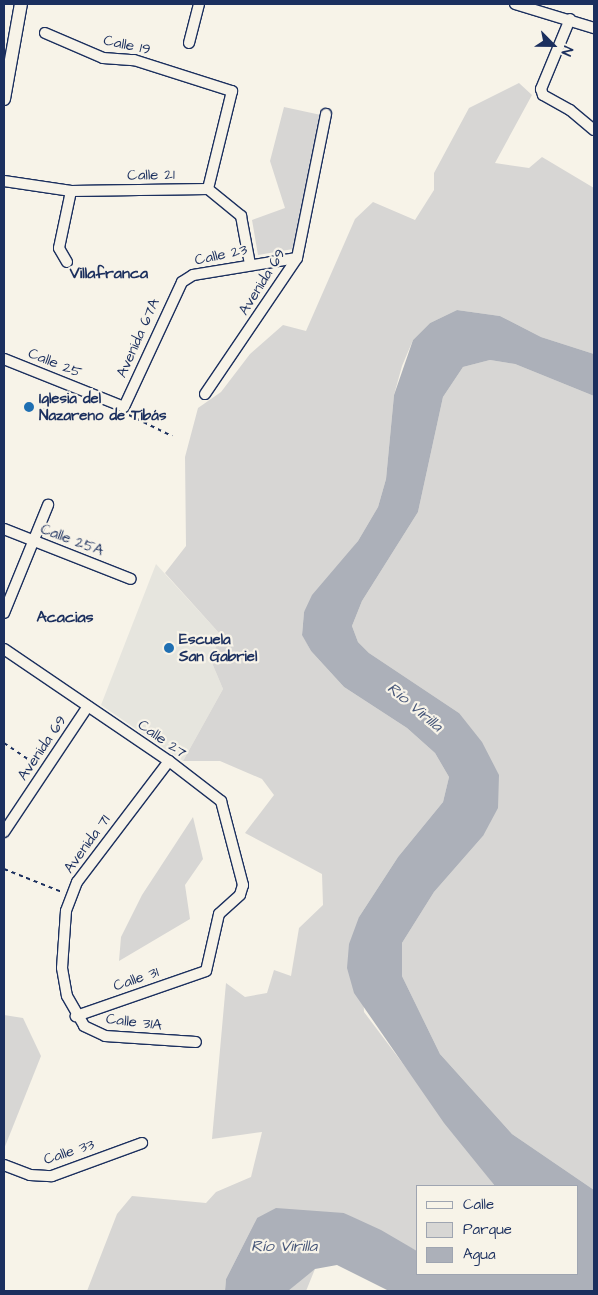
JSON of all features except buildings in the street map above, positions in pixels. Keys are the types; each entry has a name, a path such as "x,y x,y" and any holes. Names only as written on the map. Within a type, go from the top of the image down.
{"street":[{"path":"4,100 8,55 20,4"},
{"path":"189,43 199,4"},
{"path":"516,4 570,19 594,28"},
{"path":"570,19 541,89 543,95 570,110 594,130"},
{"name":"Calle 19","path":"45,33 103,58 134,60 232,90 208,189"},
{"name":"Avenida 69","path":"205,394 297,258 326,114"},
{"name":"Calle 21","path":"4,182 71,191 208,189"},
{"path":"208,189 241,216 250,264"},
{"path":"67,262 59,248 71,191"},
{"name":"Calle 23","path":"182,282 193,275 250,264 297,258"},
{"name":"Avenida 67A","path":"124,407 182,282"},
{"name":"Calle 25","path":"4,359 124,407"},
{"path":"4,613 48,505"},
{"name":"Calle 25A","path":"4,529 130,579"},
{"name":"Calle 27","path":"4,649 169,760 221,802 243,885 240,895 220,914 206,971"},
{"name":"Avenida 69","path":"4,832 88,706"},
{"name":"Avenida 71","path":"76,1016 62,968 71,895 97,854 169,760"},
{"name":"Calle 31","path":"76,1016 206,971"},
{"name":"Calle 31A","path":"76,1016 84,1026 105,1036 196,1042"},
{"name":"Calle 33","path":"4,1165 30,1175 52,1176 142,1143"}],"path":[{"path":"124,407 127,414 172,436"},
{"path":"4,743 45,770"},
{"path":"4,869 71,895"}],"shaded area":[{"name":"Escuela San Gabriel","path":"156,564 219,633 212,663 223,689 183,761 101,705"}],"green space":[{"path":"519,83 532,95 495,163 529,168 542,157 594,188 594,354 541,337 500,316 457,310 430,323 413,340 402,366 394,395 386,479 378,507 358,541 304,612 302,634 311,651 344,687 407,728 435,753 449,777 443,802 398,857 359,917 364,1012 494,1185 416,1185 416,1250 344,1213 257,1218 226,1279 225,1291 87,1291 117,1214 132,1196 206,1203 216,1192 251,1177 262,1132 212,1139 226,983 245,997 267,993 274,970 291,976 299,928 323,905 322,874 245,833 274,795 262,779 220,761 183,761 223,689 212,663 219,633 165,573 186,546 185,457 198,408 221,392 250,354 283,325 306,331 355,219 373,202 415,220 434,190 434,173 469,108"},
{"path":"284,107 321,115 293,249 258,255 252,220 285,208 270,161"},
{"path":"490,360 515,364 594,396 594,1190 512,1134 440,1054 402,976 402,943 434,892 483,836 459,713 369,653 358,642 352,626 362,601 418,512 443,397 463,367"},
{"path":"193,817 203,859 185,885 190,919 119,961 121,937 142,895"},
{"path":"4,1015 23,1018 41,1056 4,1149"},
{"path":"315,1269 306,1291 288,1291 292,1284"}],"water":[{"name":"Río Virilla","path":"457,310 500,316 541,337 594,354 594,396 515,364 490,360 463,367 443,397 418,512 362,601 352,626 358,642 369,653 459,713 482,742 499,775 498,808 483,836 434,892 402,943 402,976 440,1054 512,1134 594,1190 594,1291 389,1291 337,1265 315,1269 288,1291 225,1291 226,1279 257,1218 276,1208 344,1213 381,1230 416,1250 416,1275 578,1275 578,1185 494,1185 444,1123 354,993 347,968 349,944 359,917 398,857 443,802 449,777 435,753 407,728 344,687 311,651 302,635 304,612 312,595 358,541 378,507 386,479 394,395 413,340 430,323"}],"place":[{"name":"Iglesia del Nazareno de Tibás","path":"29,407"},
{"name":"Escuela San Gabriel","path":"169,648"}],"district":[{"name":"Villafranca","path":"109,273"},
{"name":"Acacias","path":"65,617"}]}
